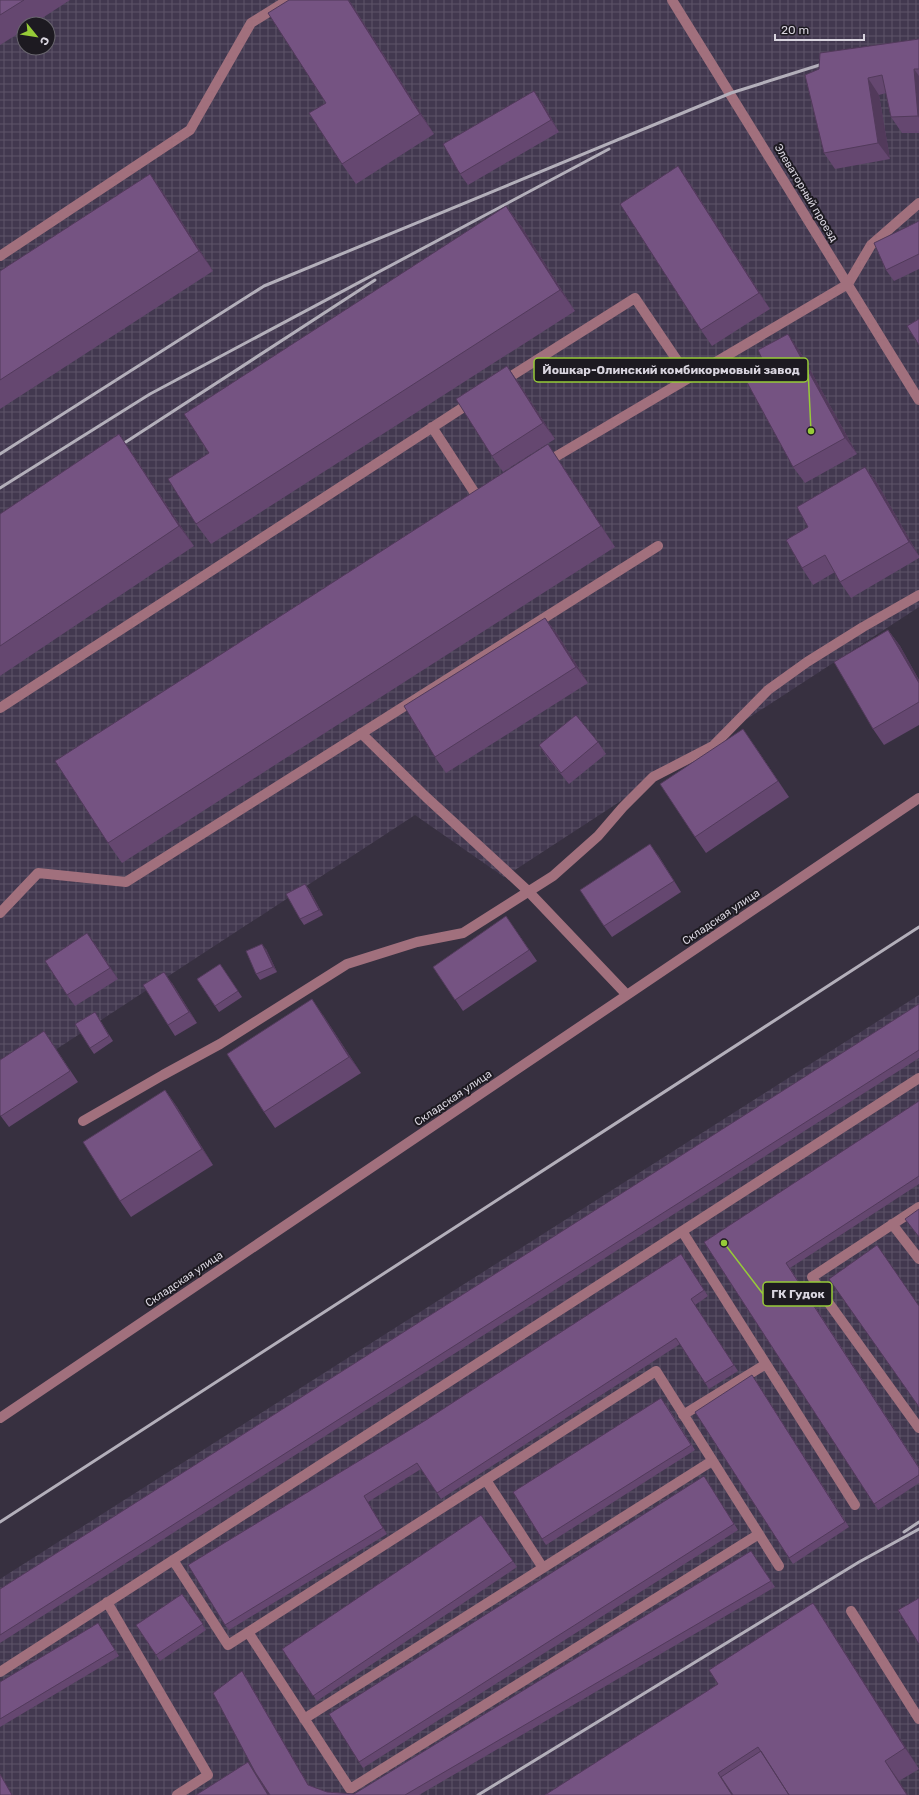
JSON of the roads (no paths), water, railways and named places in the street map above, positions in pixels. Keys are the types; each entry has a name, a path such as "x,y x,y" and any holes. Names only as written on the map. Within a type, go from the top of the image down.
{"street":[{"path":"0,256 190,130 251,23 288,0"},
{"name":"Элеваторный проезд","path":"672,0 919,400"},
{"path":"534,469 848,284 871,245 919,203"},
{"path":"0,708 432,427 635,298 689,378"},
{"path":"432,427 480,501 487,497"},
{"path":"0,913 38,872 126,882 658,546"},
{"path":"83,1121 162,1075 220,1044 347,964 417,942 462,933 553,876 598,836 623,807 653,777 714,746 768,690 863,627 919,595"},
{"path":"361,733 426,798 528,891 627,995"},
{"name":"Складская улица","path":"0,1418 919,798"},
{"path":"0,1672 919,1078"},
{"path":"919,1207 812,1277 822,1295 919,1428"},
{"path":"892,1224 919,1259"},
{"path":"682,1231 855,1505"},
{"path":"684,1415 766,1364"},
{"path":"173,1560 228,1645 656,1371 779,1566"},
{"path":"304,1719 712,1461"},
{"path":"486,1480 543,1568"},
{"path":"248,1632 350,1789 759,1534"},
{"path":"107,1602 208,1775 177,1795"},
{"path":"851,1611 919,1719"}],"railway":[{"path":"0,454 264,286 731,93 829,62"},
{"path":"0,488 150,394 609,149"},
{"path":"115,449 375,280"},
{"path":"0,1522 919,927"},
{"path":"904,1532 919,1522"},
{"path":"478,1795 859,1562 919,1529"}],"place":[{"name":"Йошкар-Олинский комбикормовый завод","path":"811,431"},
{"name":"ГК Гудок","path":"724,1243"}]}
